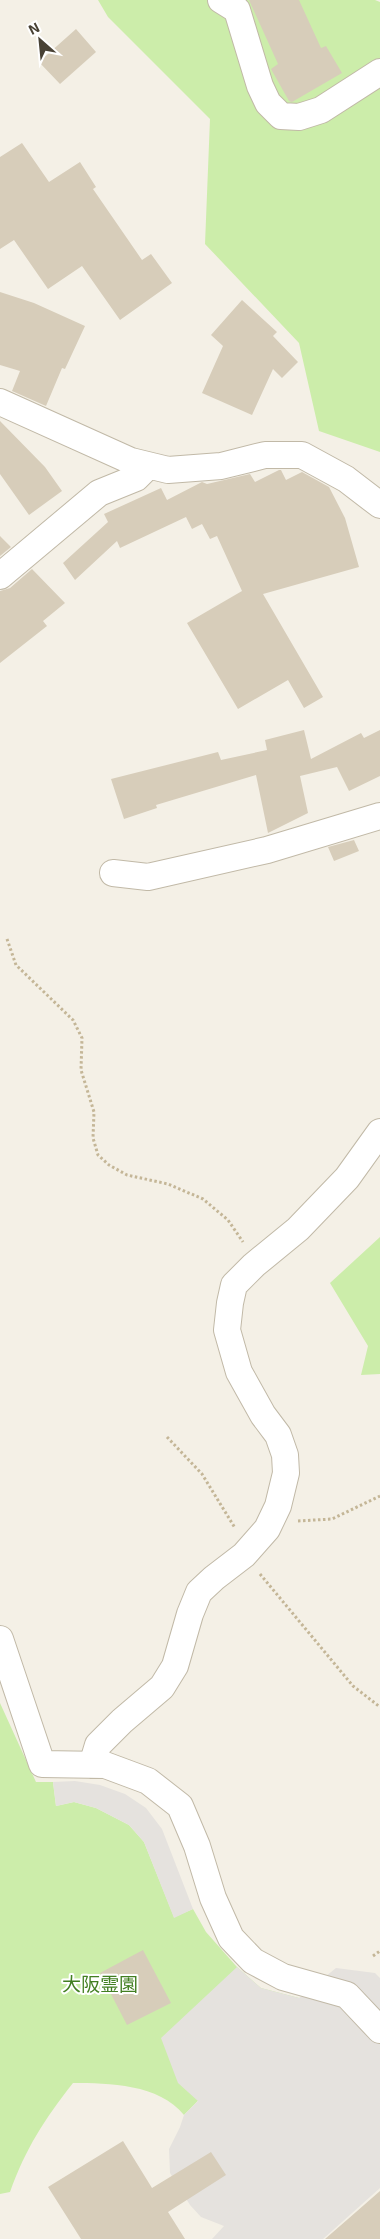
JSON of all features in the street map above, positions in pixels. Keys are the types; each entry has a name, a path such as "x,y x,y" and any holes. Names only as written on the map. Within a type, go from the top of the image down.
{"street":[{"path":"221,0 238,10 260,86 268,103 281,116 299,117 321,110 380,72"},
{"path":"0,402 131,461 168,470 221,466 265,455 302,455 346,478 380,505"},
{"path":"0,576 98,492 136,478 148,466"},
{"path":"113,873 148,877 267,850 380,816"},
{"path":"92,1765 98,1745 162,1686 176,1666 190,1614 200,1592 214,1578 244,1555 267,1529 275,1512 286,1472 285,1455 278,1435 263,1416 239,1372 227,1330 234,1285 254,1265 298,1229 347,1178 380,1132"},
{"path":"0,1639 42,1764 105,1766 148,1781 180,1806 197,1846 213,1898 231,1938 253,1962 283,1977 347,1995 380,2030"}],"path":[{"path":"7,939 16,965 73,1020 82,1038 81,1070 94,1112 93,1138 98,1155 109,1165 127,1175 168,1184 203,1199 228,1220 254,1265"},
{"path":"167,1437 202,1474 239,1536 244,1555 353,1686 380,1707"},
{"path":"275,1512 290,1520 308,1522 332,1519 380,1496"},
{"path":"372,1956 380,1951"}],"green space":[{"path":"98,0 375,0 380,2 380,452 319,431 299,343 205,244 210,119 108,17"},
{"path":"380,1237 380,1374 361,1375 368,1346 330,1283"},
{"name":"大阪霊園","path":"0,1703 36,1782 53,1782 56,1806 74,1802 96,1808 129,1825 144,1842 174,1917 193,1909 206,1932 237,1967 261,1988 299,1998 184,2115 174,2105 147,2091 117,2085 73,2083 53,2109 37,2135 10,2192 0,2194"}],"shaded area":[{"path":"75,1781 100,1785 125,1794 146,1808 162,1829 193,1909 174,1918 144,1842 129,1825 96,1808 74,1802 56,1806 53,1782"},
{"path":"237,1967 261,1988 299,1998 336,1968 375,1973 380,1978 380,2188 323,2239 212,2239 224,2226 201,2217 190,2205 170,2173 169,2149 184,2115 198,2101 178,2083 161,2038"}],"building":[{"path":"249,0 299,0 321,48 326,46 342,73 292,102 289,101 271,69 278,64"},
{"path":"76,29 96,52 60,84 39,62"},
{"path":"22,143 49,182 80,162 96,187 93,189 142,260 151,254 172,283 120,320 82,266 48,289 14,240 0,249 0,157"},
{"path":"0,292 34,303 85,326 65,369 62,368 46,406 12,391 20,371 0,365"},
{"path":"242,300 277,332 273,336 298,362 282,378 273,369 252,415 202,393 223,346 211,335"},
{"path":"0,421 45,467 62,491 29,515 0,474"},
{"path":"281,470 286,480 302,472 329,487 345,518 359,567 263,594 323,697 304,708 288,680 238,709 187,623 242,591 217,536 210,539 202,524 192,529 186,517 120,548 117,541 75,580 63,563 108,522 104,514 161,488 167,500 202,482 207,484 250,474 255,482"},
{"path":"0,536 11,547 0,556"},
{"path":"32,569 65,603 43,621 47,626 0,663 0,591 10,588"},
{"path":"304,730 311,759 361,733 364,738 380,730 380,776 349,791 337,767 300,776 308,813 268,833 256,775 156,805 157,808 124,819 111,779 218,752 221,760 267,750 265,740"},
{"path":"354,840 359,851 334,861 328,847"},
{"path":"143,1950 171,2003 127,2025 100,1973"},
{"path":"123,2141 152,2188 211,2152 226,2175 168,2212 185,2239 81,2239 48,2187"},
{"path":"380,2191 380,2239 325,2239 348,2219"}]}
